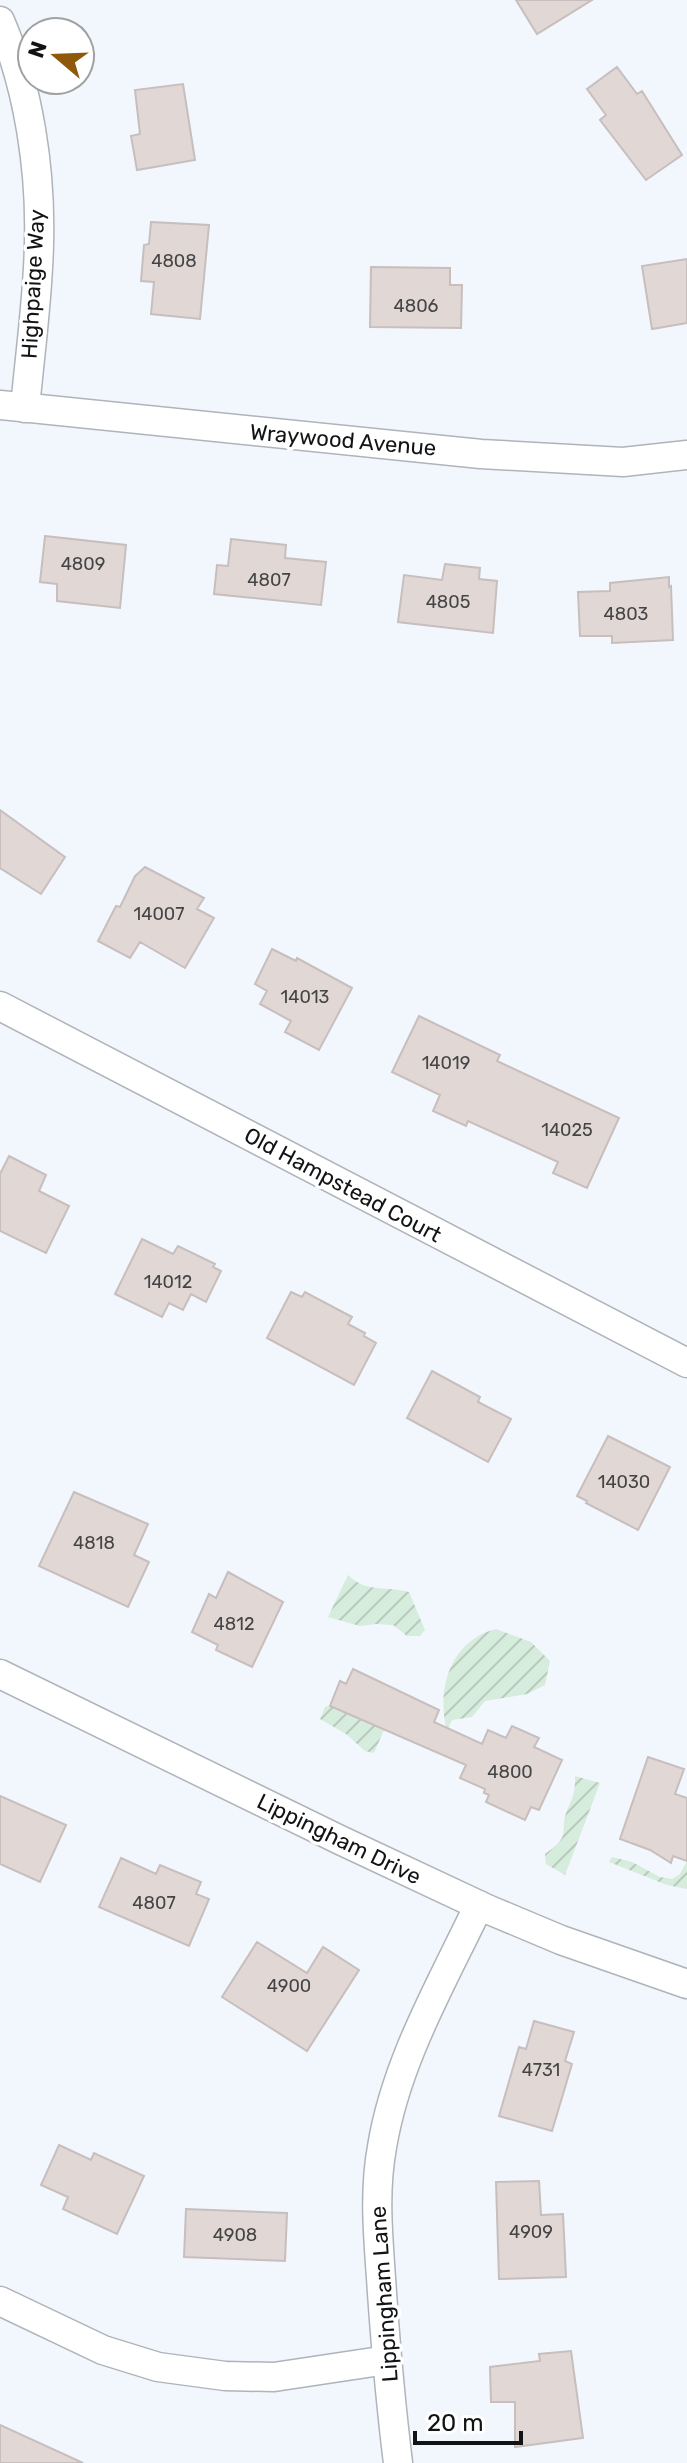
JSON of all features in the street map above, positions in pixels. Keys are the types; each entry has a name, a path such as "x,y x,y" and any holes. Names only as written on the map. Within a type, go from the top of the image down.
{"street":[{"name":"Highpaige Way","path":"0,21 24,99 36,170 39,243 12,406"},
{"name":"Wraywood Avenue","path":"12,406 481,454 623,462 687,455"},
{"name":"Old Hampstead Court","path":"0,1006 687,1363"},
{"name":"Lippingham Drive","path":"0,1674 479,1905 561,1940 687,1984"},
{"name":"Lippingham Lane","path":"398,2463 376,2207 382,2147 408,2055 479,1905"},
{"path":"0,2301 103,2350 158,2367 225,2376 274,2377 387,2360"}],"green space":[{"path":"348,1575 369,1587 409,1592 425,1630 420,1636 407,1636 393,1625 360,1626 328,1617"},
{"path":"496,1629 531,1642 550,1661 545,1685 527,1694 485,1701 472,1717 452,1720 447,1731 444,1699 450,1669 467,1644"},
{"path":"325,1707 384,1730 374,1753 365,1751 346,1734 320,1719"},
{"path":"575,1776 600,1783 565,1875 546,1864 545,1854 563,1836"},
{"path":"612,1857 672,1879 680,1874 687,1861 687,1889 667,1885 609,1862"}],"building":[{"path":"516,0 592,0 537,34"},
{"path":"617,67 637,94 642,91 682,155 646,180 600,120 606,115 587,89"},
{"path":"183,84 195,160 137,170 131,136 140,134 135,90"},
{"path":"151,222 209,225 200,319 151,314 154,282 141,281 144,245 149,244"},
{"path":"687,259 687,323 652,329 642,266"},
{"path":"371,267 450,268 450,285 462,285 461,328 370,327"},
{"path":"45,536 126,545 120,608 57,601 57,584 40,582"},
{"path":"231,539 286,545 285,558 326,562 321,605 214,594 217,565 228,566"},
{"path":"445,564 480,568 479,579 497,581 493,633 398,622 404,575 442,580"},
{"path":"669,577 673,640 612,643 612,636 580,636 578,592 610,591 610,583"},
{"path":"0,810 65,857 41,894 0,868"},
{"path":"145,867 204,898 197,909 214,918 185,968 140,942 130,958 98,941 135,876"},
{"path":"272,949 296,961 297,958 352,988 319,1050 285,1032 291,1021 260,1004 267,991 255,984"},
{"path":"419,1016 500,1055 497,1061 619,1118 587,1188 553,1173 558,1162 468,1121 466,1126 433,1111 440,1095 392,1072"},
{"path":"9,1156 46,1175 39,1191 69,1206 46,1253 0,1231 0,1174"},
{"path":"142,1239 173,1254 178,1246 215,1264 213,1267 221,1271 206,1302 191,1294 183,1310 169,1303 162,1317 115,1294"},
{"path":"291,1292 302,1297 305,1292 352,1317 348,1324 376,1343 354,1385 267,1338"},
{"path":"432,1371 480,1397 478,1402 511,1419 488,1462 407,1418"},
{"path":"608,1436 670,1467 638,1530 577,1496"},
{"path":"74,1492 148,1524 134,1555 149,1562 128,1607 39,1566"},
{"path":"228,1572 283,1602 252,1667 216,1650 218,1645 192,1632 209,1594 216,1598"},
{"path":"353,1669 439,1710 434,1722 482,1744 488,1730 506,1738 512,1726 539,1738 534,1747 562,1760 539,1810 531,1807 525,1820 486,1802 489,1795 484,1793 485,1789 460,1778 466,1765 330,1706 340,1681 346,1684"},
{"path":"648,1757 684,1769 675,1794 687,1798 687,1861 673,1856 671,1863 650,1850 620,1839"},
{"path":"0,1796 66,1825 40,1882 0,1864"},
{"path":"121,1858 156,1874 160,1865 201,1882 196,1894 209,1899 189,1946 99,1907"},
{"path":"257,1942 307,1973 323,1947 359,1970 307,2051 222,1997"},
{"path":"534,2021 574,2032 565,2061 572,2064 552,2131 499,2116 519,2047 526,2049"},
{"path":"59,2145 91,2160 94,2153 144,2176 117,2234 63,2209 68,2197 41,2185"},
{"path":"539,2181 541,2215 563,2214 566,2277 499,2279 496,2182"},
{"path":"186,2209 287,2213 285,2261 184,2257"},
{"path":"571,2351 583,2438 515,2447 515,2402 491,2402 490,2367 540,2361 539,2354"},
{"path":"0,2425 83,2463 0,2463"}]}
